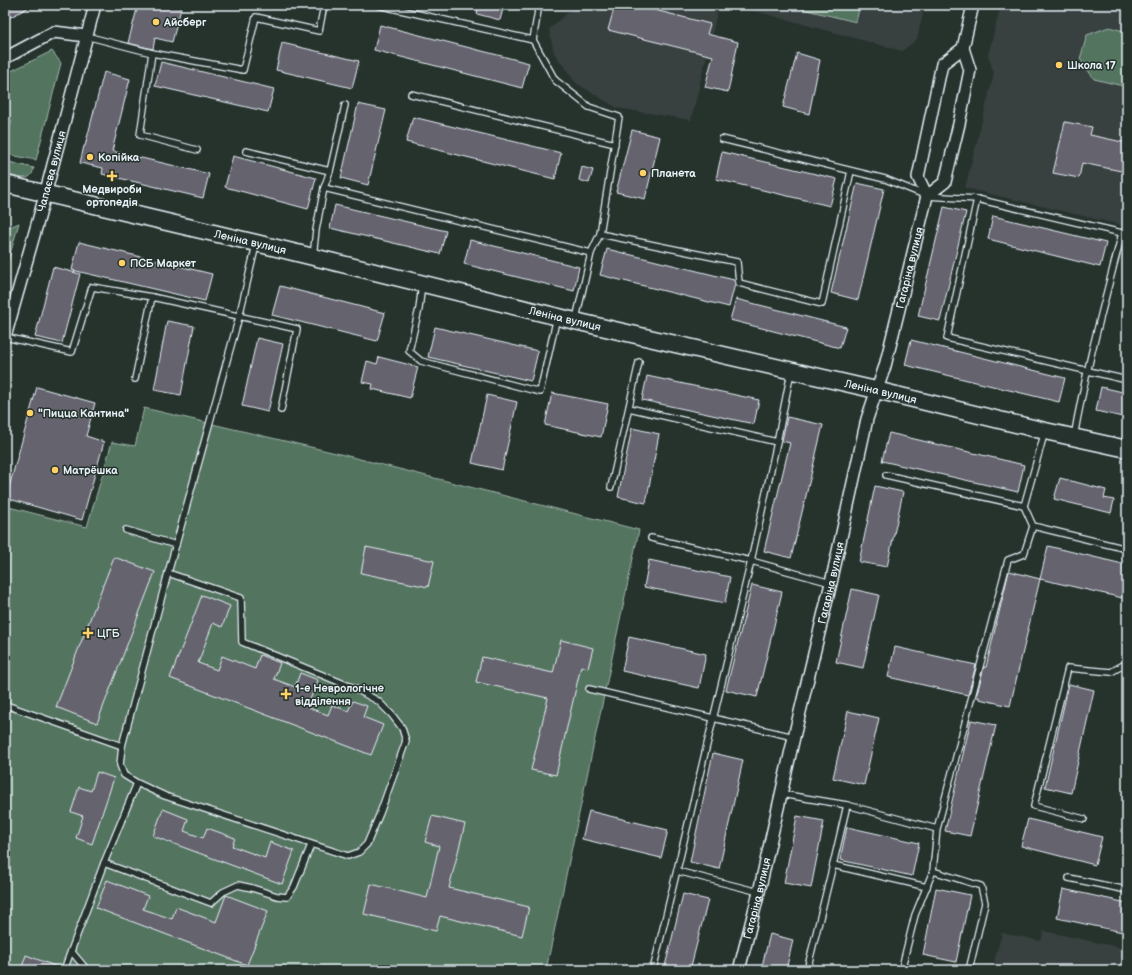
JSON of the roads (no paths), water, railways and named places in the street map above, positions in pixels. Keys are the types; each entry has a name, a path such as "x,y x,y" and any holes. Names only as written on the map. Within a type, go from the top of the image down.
{"street":[{"name":"Чапаєва вулиця","path":"5,337 95,5"},
{"path":"963,48 942,64 918,177 927,196 945,182 959,124 970,70 963,48 973,5"},
{"path":"5,58 54,32 86,36"},
{"name":"Леніна вулиця","path":"5,184 256,243 557,317 876,390 1045,431 1127,448"},
{"name":"Гагаріна вулиця","path":"739,970 782,794 867,419 885,366 927,196"}],"lane":[{"path":"86,36 152,53 243,70 256,17 319,31 324,5"},
{"path":"378,5 533,40"},
{"path":"539,5 533,40 555,80 589,107 619,117 600,234 591,253 575,321"},
{"path":"152,53 140,135 197,150"},
{"path":"411,94 615,144"},
{"path":"313,257 316,230 324,188 330,171 345,105"},
{"path":"722,139 885,179 927,196 977,199 989,203 1125,232 1088,371 1078,412 1074,437"},
{"path":"246,151 330,171"},
{"path":"600,234 737,262 739,283 822,304 851,171"},
{"path":"324,188 591,253"},
{"path":"977,199 947,338 1127,380"},
{"path":"168,572 241,598 242,642 354,688 378,701 402,728 406,741 367,844 359,852 348,856 165,796 124,775 120,765 122,746 168,572 239,317 256,243"},
{"path":"1127,244 1127,253"},
{"path":"422,284 419,308 409,351 421,361 540,392 557,317"},
{"path":"5,337 72,352 92,287 152,297 297,329 281,410"},
{"path":"135,379 152,297"},
{"path":"611,488 639,362"},
{"path":"653,970 751,561 791,371"},
{"path":"629,408 777,442"},
{"path":"903,963 915,915 933,871 937,829 1008,560 1024,554 1033,526 1024,506 1045,431"},
{"path":"886,474 1024,506"},
{"path":"1033,526 1127,549"},
{"path":"126,530 176,545"},
{"path":"651,538 751,561 831,583"},
{"path":"1084,819 1034,806 1068,668 1111,672 1127,663"},
{"path":"589,689 794,737"},
{"path":"5,703 6,705 122,746"},
{"path":"64,970 104,863 137,783"},
{"path":"782,794 847,805 937,829"},
{"path":"807,970 847,805"},
{"path":"104,863 211,904 223,892 238,885 277,896 287,897 294,887 311,845"},
{"path":"833,865 926,887"},
{"path":"677,871 759,892"},
{"path":"933,871 981,886 985,903 969,970"},
{"path":"1069,878 1127,890"},
{"path":"72,951 87,970"}],"place":[{"name":"Айсберг","path":"156,22"},
{"name":"Школа 17","path":"1059,65"},
{"name":"Копійка","path":"90,157"},
{"name":"Планета","path":"643,173"},
{"name":"Медвироби ортопедія","path":"112,176"},
{"name":"ПСБ Маркет","path":"122,263"},
{"name":"\"Пицца Кантина\"","path":"30,413"},
{"name":"Матрёшка","path":"55,470"},
{"name":"ЦГБ","path":"88,633"},
{"name":"1-е Неврологічне відділення","path":"286,694"}]}
